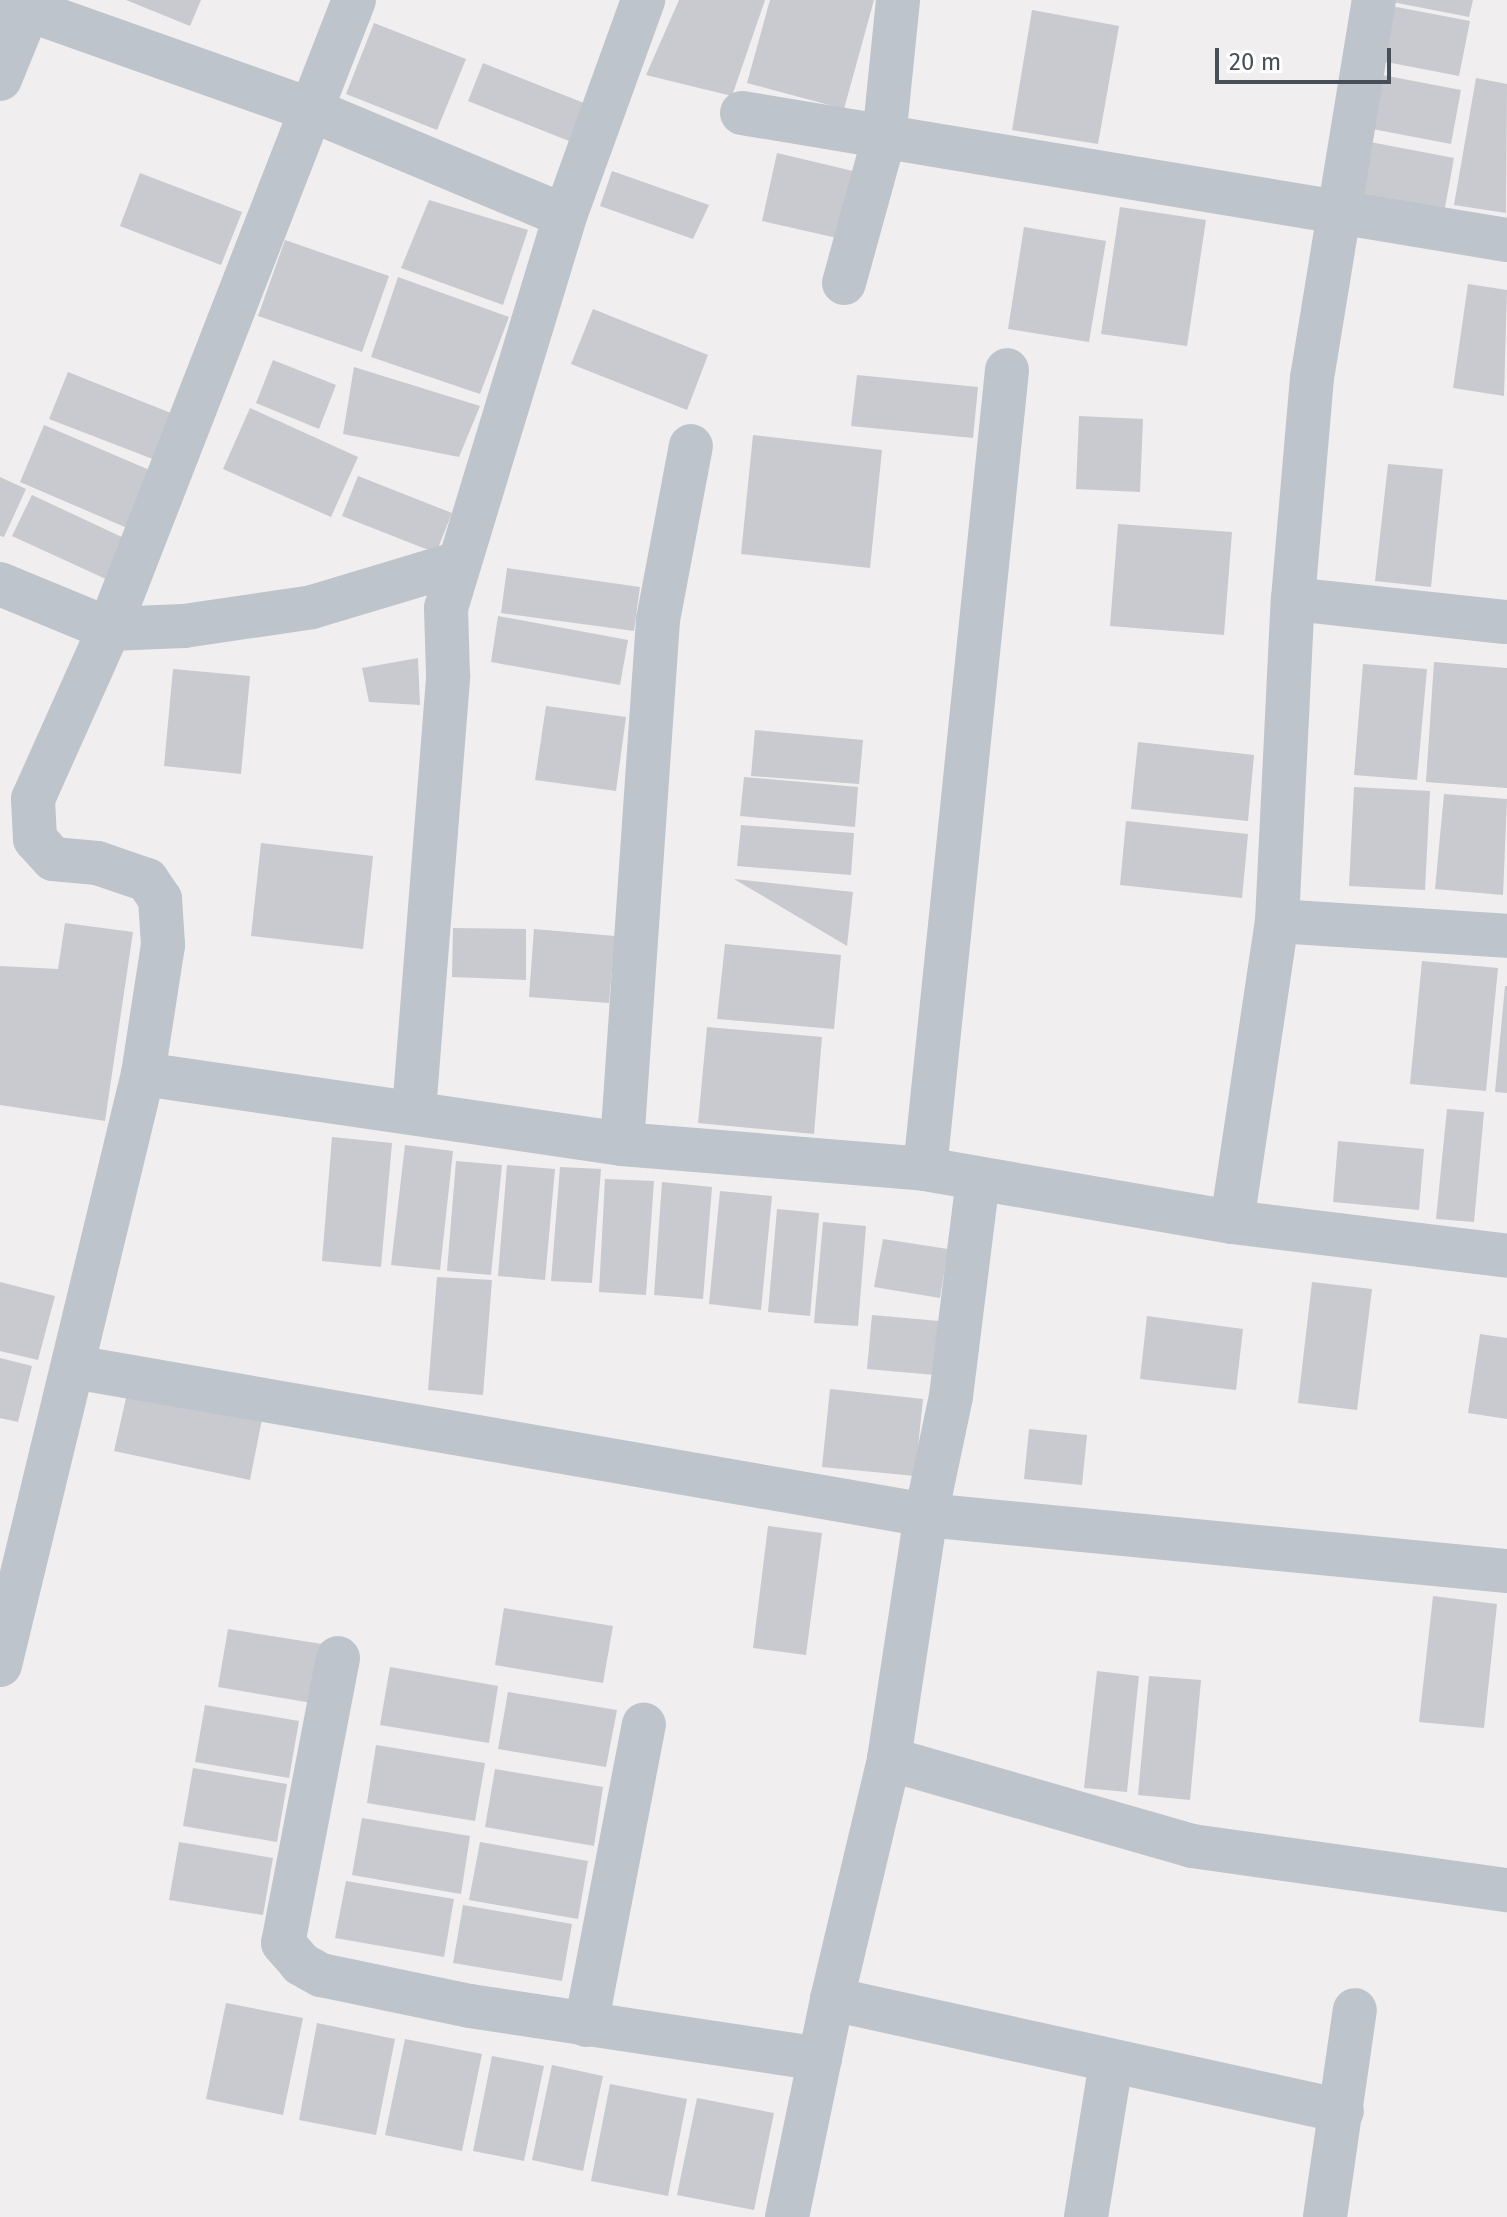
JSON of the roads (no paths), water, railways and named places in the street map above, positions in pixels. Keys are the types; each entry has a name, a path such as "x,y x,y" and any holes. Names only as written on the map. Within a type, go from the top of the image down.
{"street":[{"path":"0,1665 143,1074 163,945 160,899 147,880 97,863 53,859 35,839 33,799 109,629 354,0"},
{"path":"414,1111 448,675 446,608 455,564 565,216 643,0"},
{"path":"844,283 884,138 898,0"},
{"path":"1232,1222 1277,921 1293,599 1312,378 1374,0"},
{"path":"0,79 20,4 309,109 565,216"},
{"path":"742,113 1507,240"},
{"path":"925,1169 1007,370"},
{"path":"622,1144 658,620 691,446"},
{"path":"0,584 109,629 273,615 455,564"},
{"path":"1293,599 1505,622"},
{"path":"1277,921 1507,936"},
{"path":"143,1074 414,1111 622,1144 925,1169 1232,1222 1507,1256"},
{"path":"787,2217 832,1999 889,1759 926,1515 951,1396 978,1179"},
{"path":"74,1367 926,1515 1507,1571"},
{"path":"338,1658 283,1943 301,1964 321,1975 586,2025 820,2059"},
{"path":"586,2025 644,1725"},
{"path":"889,1759 1192,1846 1507,1890"},
{"path":"832,1999 1111,2063 1342,2111"},
{"path":"1325,2217 1355,2010"},
{"path":"1086,2217 1111,2063"}]}
